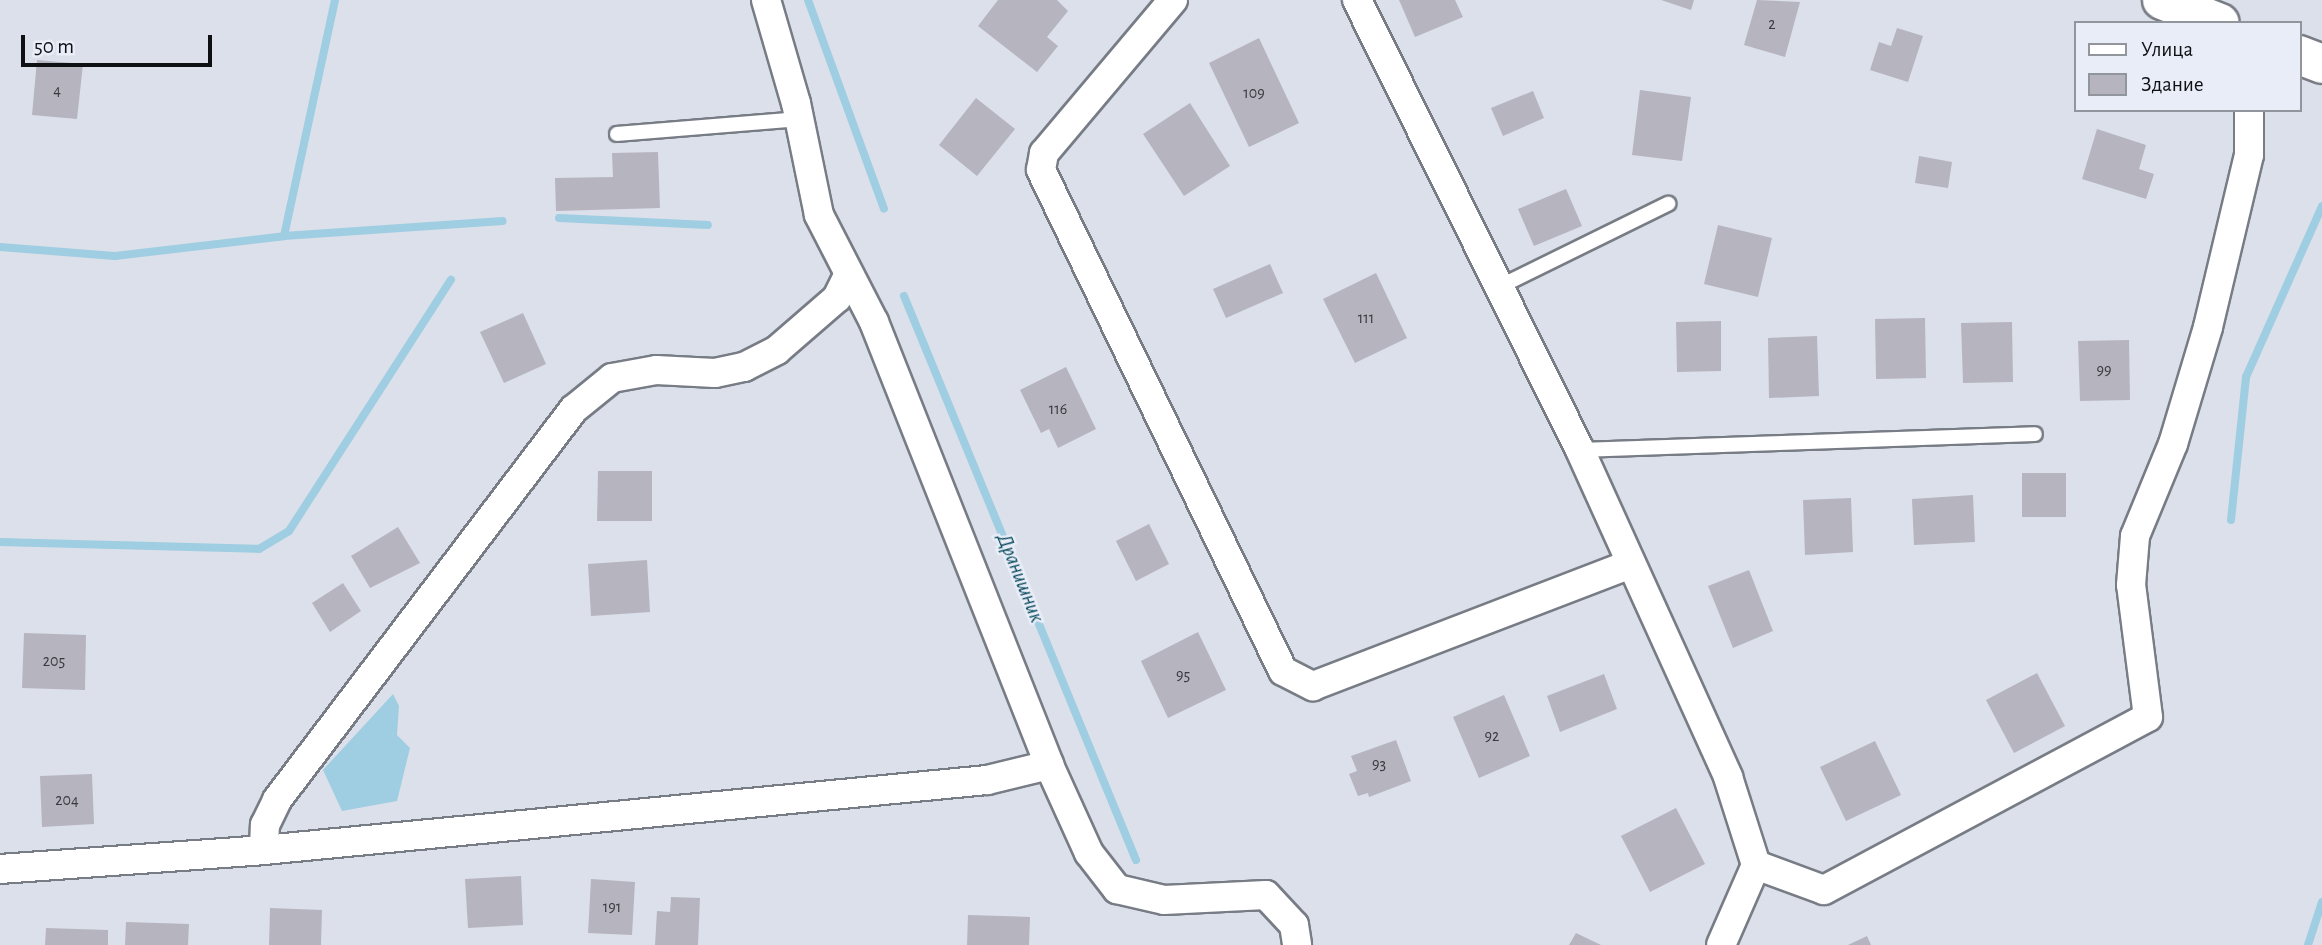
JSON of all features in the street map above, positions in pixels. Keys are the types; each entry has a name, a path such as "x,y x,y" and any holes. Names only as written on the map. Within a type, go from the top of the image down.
{"main road":[{"path":"2162,0 2215,21"},
{"path":"2301,56 2322,64"}],"street":[{"path":"766,0 799,118 819,215 874,322 1049,765 1089,853 1117,889 1164,900 1266,895 1294,925 1297,945"},
{"path":"1173,0 1044,153 1041,170 1283,671 1313,687 1630,564"},
{"path":"1357,0 1497,288 1580,450 1701,724 1728,777 1756,865 1721,945"},
{"path":"1756,865 1824,890 2148,717 2131,585 2135,536 2173,444 2208,327 2249,155 2249,112"},
{"path":"264,850 265,825 277,800 574,410 612,378 656,370 715,373 744,367 777,350 836,298 848,275"},
{"path":"0,869 264,850 987,780 1049,765"}],"lane":[{"path":"617,134 799,118"},
{"path":"1497,288 1668,204"},
{"path":"1580,450 2035,434"}],"water":[{"path":"393,694 399,706 397,735 410,748 397,801 342,811 323,770"}],"building":[{"path":"998,0 1057,0 1068,11 1047,37 1058,46 1037,72 978,26"},
{"path":"1399,0 1455,0 1463,17 1415,37"},
{"path":"1661,0 1694,0 1691,10"},
{"path":"1757,0 1800,2 1785,57 1744,45"},
{"path":"1897,28 1923,36 1908,82 1870,70 1879,42 1891,46"},
{"path":"1259,38 1299,123 1249,147 1209,63"},
{"path":"37,60 83,64 77,119 32,115"},
{"path":"1640,90 1691,97 1682,161 1632,155"},
{"path":"1533,91 1544,118 1503,136 1491,108"},
{"path":"976,98 1015,129 977,176 939,145"},
{"path":"1190,103 1230,166 1184,196 1143,134"},
{"path":"2097,129 2146,145 2139,169 2154,174 2146,199 2082,179"},
{"path":"658,152 660,208 556,211 555,178 613,177 612,153"},
{"path":"1919,156 1952,162 1948,188 1915,183"},
{"path":"1566,189 1582,226 1534,246 1518,209"},
{"path":"1718,225 1772,238 1758,297 1704,284"},
{"path":"1270,264 1283,293 1226,318 1213,289"},
{"path":"1376,273 1407,338 1355,363 1323,299"},
{"path":"523,313 546,364 504,383 480,332"},
{"path":"1925,318 1926,378 1876,379 1875,319"},
{"path":"1721,321 1721,371 1677,372 1676,322"},
{"path":"2012,322 2013,382 1963,383 1961,323"},
{"path":"1817,336 1819,396 1769,398 1768,338"},
{"path":"2129,340 2130,400 2080,401 2078,341"},
{"path":"1066,367 1096,429 1058,448 1049,429 1041,433 1020,390"},
{"path":"598,471 652,471 652,521 597,521"},
{"path":"2022,473 2066,473 2066,517 2022,517"},
{"path":"1973,495 1975,542 1914,545 1912,499"},
{"path":"1851,498 1853,552 1805,555 1803,500"},
{"path":"1149,524 1169,564 1136,581 1116,541"},
{"path":"398,527 420,563 370,588 351,556"},
{"path":"647,560 650,612 591,616 588,564"},
{"path":"1749,570 1773,631 1733,648 1708,586"},
{"path":"343,583 361,611 330,632 312,603"},
{"path":"1198,632 1226,690 1168,718 1141,661"},
{"path":"24,633 86,635 85,690 22,688"},
{"path":"2037,673 2065,726 2014,753 1986,700"},
{"path":"1604,674 1617,709 1560,732 1547,696"},
{"path":"1504,695 1530,756 1479,778 1453,717"},
{"path":"1396,740 1411,781 1369,797 1368,793 1358,796 1349,774 1357,771 1351,756"},
{"path":"1875,741 1901,795 1846,821 1820,767"},
{"path":"92,774 94,824 42,827 40,776"},
{"path":"1676,808 1705,864 1650,892 1621,836"},
{"path":"521,876 523,925 468,928 465,879"},
{"path":"591,879 635,882 632,935 588,933"},
{"path":"671,897 700,898 698,945 655,945 657,911 670,912"},
{"path":"270,908 322,910 321,945 269,945"},
{"path":"968,915 1030,917 1029,945 967,945"},
{"path":"126,922 189,924 188,945 125,945"},
{"path":"46,928 108,930 108,945 45,945"},
{"path":"1576,933 1601,945 1569,945"},
{"path":"1867,936 1871,945 1848,945"}],"waterway":[{"path":"0,247 115,256 284,236 335,0"},
{"path":"808,0 884,209"},
{"path":"2231,520 2246,377 2322,206"},
{"path":"559,218 708,225"},
{"path":"284,236 502,221"},
{"path":"0,542 259,549 289,531 451,280"},
{"name":"Дранишник","path":"904,296 1136,860"},
{"name":"Дранишник","path":"2308,945 2322,902"}]}
